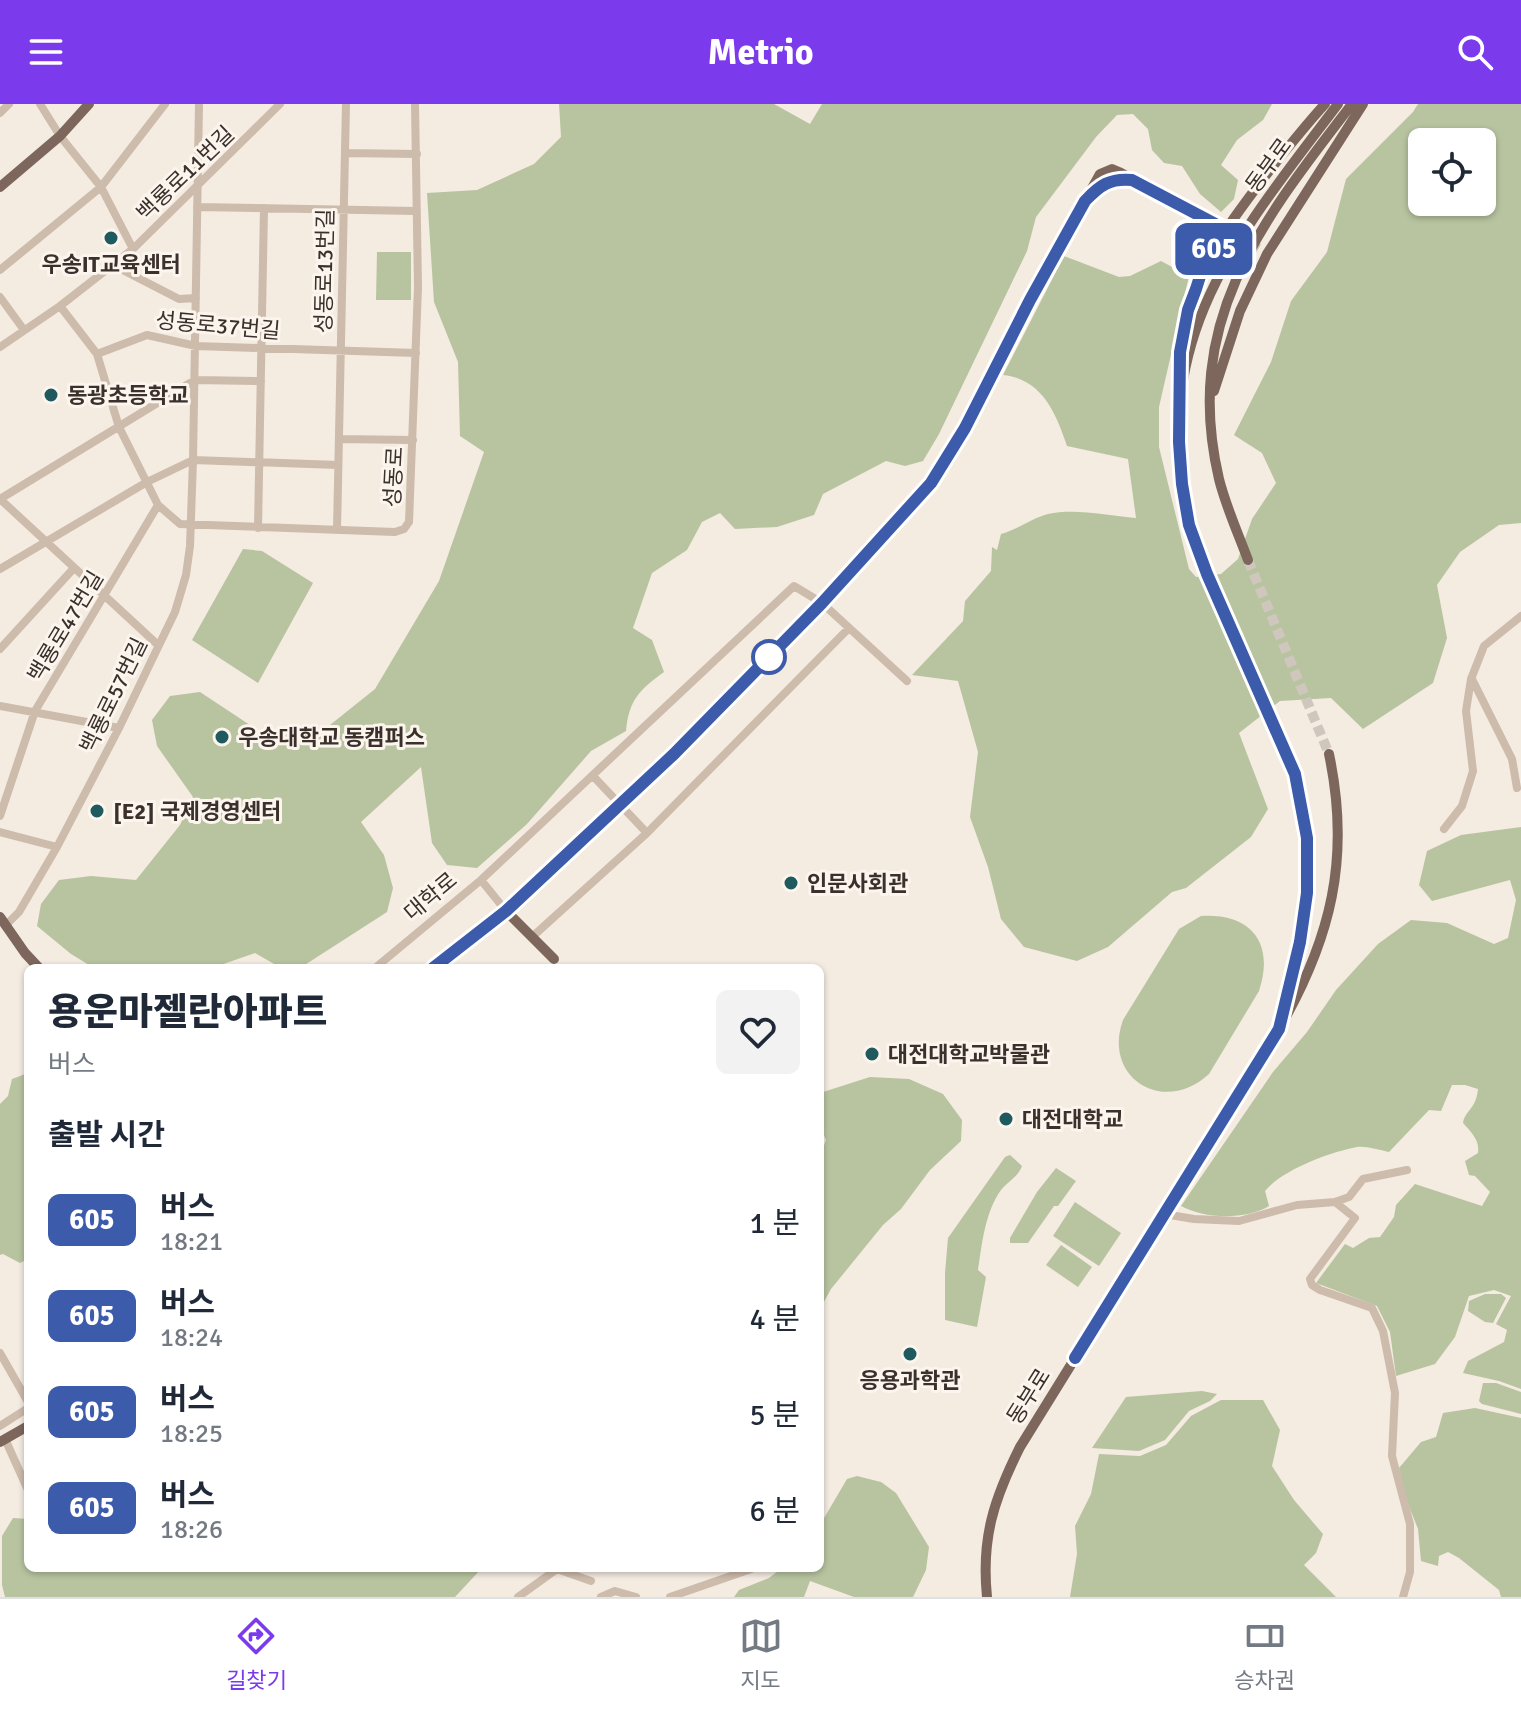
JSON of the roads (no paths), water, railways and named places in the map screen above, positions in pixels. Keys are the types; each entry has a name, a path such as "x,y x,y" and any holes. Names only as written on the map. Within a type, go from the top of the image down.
{"main road":[{"path":"0,187 60,136 89,104"},
{"path":"1181,385 1180,352 1188,310 1203,267 1225,229 1325,104"},
{"name":"동부로","path":"1207,574 1189,525 1182,484 1179,424 1181,385 1198,319 1214,284 1269,196 1338,104"},
{"name":"동부로","path":"1248,560 1220,482 1213,446 1209,409 1210,371 1215,343 1232,285 1251,246 1352,104"},
{"path":"1209,409 1240,311 1265,252 1363,104"},
{"path":"438,964 506,911 674,754 822,603 931,483 965,428 1085,201 1108,181 1117,178 1132,180 1237,236"},
{"name":"동부로","path":"987,1597 984,1570 987,1530 998,1490 1020,1447 1279,1029 1311,963 1330,910 1336,882 1338,812 1329,754"},
{"path":"1279,1029 1300,942 1307,893 1307,838 1295,774"},
{"name":"대학로","path":"506,911 554,959"},
{"path":"3,922 36,964"},
{"path":"2,1441 24,1428"}],"street":[{"path":"0,113 9,104"},
{"path":"40,104 60,136 101,187 133,249"},
{"path":"0,270 101,187 165,104"},
{"name":"백룡로57번길","path":"3,922 19,912 57,847 175,612 186,575 193,460 199,104"},
{"name":"백룡로11번길","path":"0,347 60,306 133,249 280,104"},
{"name":"성동로13번길","path":"337,530 346,104"},
{"name":"성동로","path":"191,526 395,532 404,529 409,522 416,353 415,104"},
{"path":"345,153 417,154"},
{"path":"197,207 416,211"},
{"path":"258,528 264,208"},
{"path":"113,265 179,299 196,298"},
{"path":"0,297 24,330"},
{"path":"60,306 97,354 119,427 158,505 180,524 191,526"},
{"name":"성동로37번길","path":"97,354 147,335 196,346 416,353"},
{"path":"158,645 0,499 195,380 261,381"},
{"path":"339,439 413,440"},
{"path":"0,569 147,482 193,460 338,465"},
{"name":"백룡로47번길","path":"0,816 35,711 158,505"},
{"path":"0,649 74,568"},
{"path":"481,880 794,586 822,603 907,681"},
{"path":"1444,829 1462,806 1473,771 1466,711 1471,679 1484,646 1521,616"},
{"path":"532,937 647,833 848,629"},
{"path":"1471,679 1512,759 1517,788"},
{"path":"0,706 119,728"},
{"path":"593,776 647,833"},
{"path":"0,832 57,847"},
{"name":"대학로","path":"380,964 481,880 506,911"},
{"path":"1164,1214 1239,1221 1297,1205 1319,1206 1335,1202 1349,1197 1363,1179 1407,1170"},
{"path":"1335,1202 1355,1218 1310,1279 1312,1285 1320,1290 1372,1308 1383,1331 1395,1393 1392,1456 1412,1542 1410,1572 1403,1597"},
{"path":"0,1353 24,1398"},
{"path":"0,1426 24,1408"},
{"path":"2,1441 24,1482"},
{"path":"518,1597 553,1572"},
{"path":"566,1572 591,1581"},
{"path":"670,1597 742,1572"},
{"path":"601,1597 615,1591 636,1597"}],"tunnel":[{"path":"1237,236 1263,251"},
{"path":"1248,560 1329,754"},
{"path":"1207,574 1295,774"}],"place":[{"name":"우송IT교육센터","path":"111,238"},
{"name":"동광초등학교","path":"51,395"},
{"name":"우송대학교 동캠퍼스","path":"222,737"},
{"name":"[E2] 국제경영센터","path":"97,811"},
{"name":"인문사회관","path":"791,883"},
{"name":"대전대학교박물관","path":"872,1054"},
{"name":"대전대학교","path":"1006,1119"},
{"name":"응용과학관","path":"910,1354"}]}
